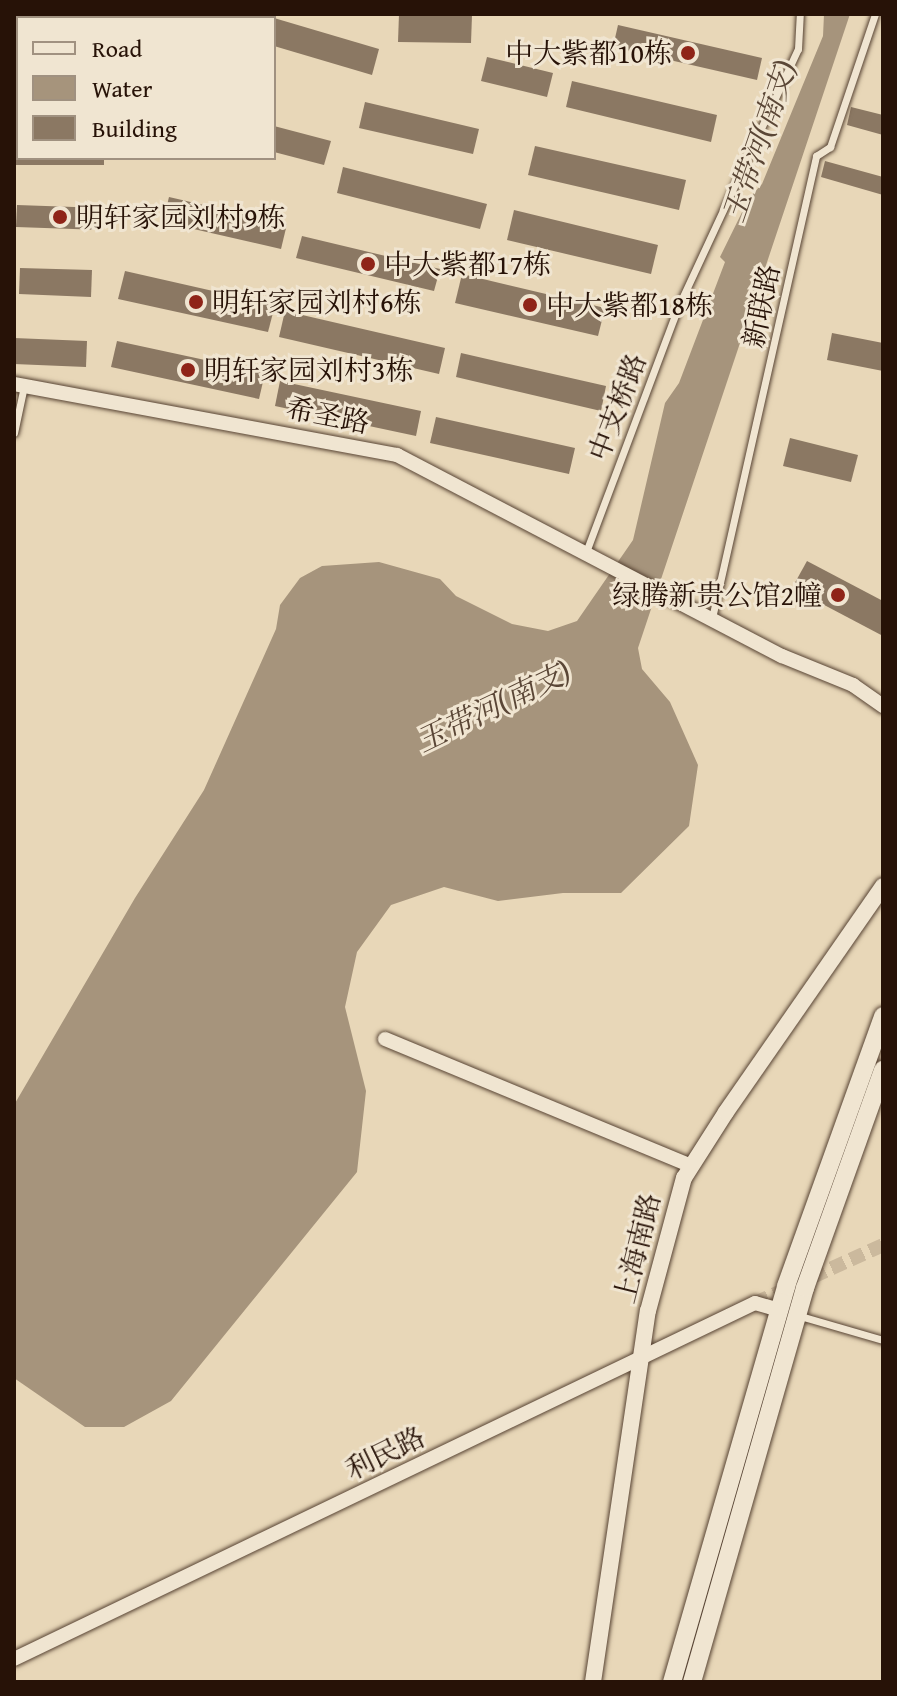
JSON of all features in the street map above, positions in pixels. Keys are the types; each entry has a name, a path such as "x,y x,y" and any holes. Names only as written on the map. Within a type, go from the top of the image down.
{"main road":[{"path":"672,1682 883,1016"},
{"path":"692,1682 788,1313 883,1070"}],"street":[{"name":"希圣路","path":"19,384 397,455 712,618"},
{"path":"712,618 782,656 853,685 883,706"},
{"name":"上海南路","path":"593,1682 644,1358 648,1311 684,1178 883,886"},
{"path":"385,1039 691,1166"},
{"name":"利民路","path":"14,1659 755,1303 788,1313"}],"lane":[{"name":"中支桥路","path":"586,552 679,305 798,49 800,14"},
{"name":"新联路","path":"712,618 816,156 830,147 875,14"},
{"path":"14,433 19,384"},
{"path":"788,1313 883,1340"}],"water":[{"name":"玉带河(南支)","path":"824,14 850,14 638,648 642,669 670,702 698,765 689,826 621,893 563,893 498,901 444,887 391,905 357,952 345,1007 366,1091 357,1172 171,1401 124,1427 85,1427 14,1378 14,1105 135,898 204,790 276,629 280,605 300,578 322,566 379,562 440,579 456,596 512,624 548,631 577,621 633,540 665,403 679,383 725,262 720,257 749,198 762,184 823,36"}],"building":[{"path":"399,14 472,15 471,43 398,42"},
{"path":"276,19 379,49 372,75 276,47"},
{"name":"中大紫都10栋","path":"618,25 762,58 757,80 613,47"},
{"path":"487,57 553,73 547,97 481,81"},
{"path":"572,81 717,115 711,142 566,107"},
{"path":"365,102 479,129 473,154 359,128"},
{"path":"851,107 883,115 883,135 847,125"},
{"path":"276,127 331,141 324,165 276,153"},
{"path":"535,146 686,180 679,210 528,175"},
{"path":"16,158 104,160 104,165 15,165"},
{"path":"825,161 883,177 883,195 821,177"},
{"path":"343,167 487,204 480,229 337,193"},
{"path":"169,197 287,224 281,249 163,222"},
{"name":"明轩家园刘村9栋","path":"17,205 103,208 102,230 16,227"},
{"path":"514,210 658,245 651,274 507,240"},
{"name":"中大紫都17栋","path":"302,236 440,269 434,291 296,258"},
{"path":"20,268 92,270 91,297 19,294"},
{"name":"明轩家园刘村6栋","path":"125,271 275,305 268,332 118,299"},
{"name":"中大紫都18栋","path":"462,274 605,308 598,336 455,303"},
{"path":"285,311 445,348 439,374 279,337"},
{"path":"832,333 883,343 883,371 827,360"},
{"path":"14,338 87,341 86,367 14,364"},
{"name":"明轩家园刘村3栋","path":"117,341 265,373 259,399 111,367"},
{"path":"461,353 606,386 601,411 456,377"},
{"path":"280,381 421,411 416,436 275,406"},
{"path":"436,417 575,448 569,474 430,443"},
{"path":"790,438 858,455 851,482 783,466"},
{"name":"绿腾新贵公馆2幢","path":"807,561 883,601 883,636 792,588"}],"tunnel":[{"path":"755,1303 883,1245"}],"place":[{"name":"中大紫都10栋","path":"688,53"},
{"name":"明轩家园刘村9栋","path":"60,217"},
{"name":"中大紫都17栋","path":"368,264"},
{"name":"明轩家园刘村6栋","path":"196,302"},
{"name":"中大紫都18栋","path":"530,305"},
{"name":"明轩家园刘村3栋","path":"188,370"},
{"name":"绿腾新贵公馆2幢","path":"838,595"}]}
